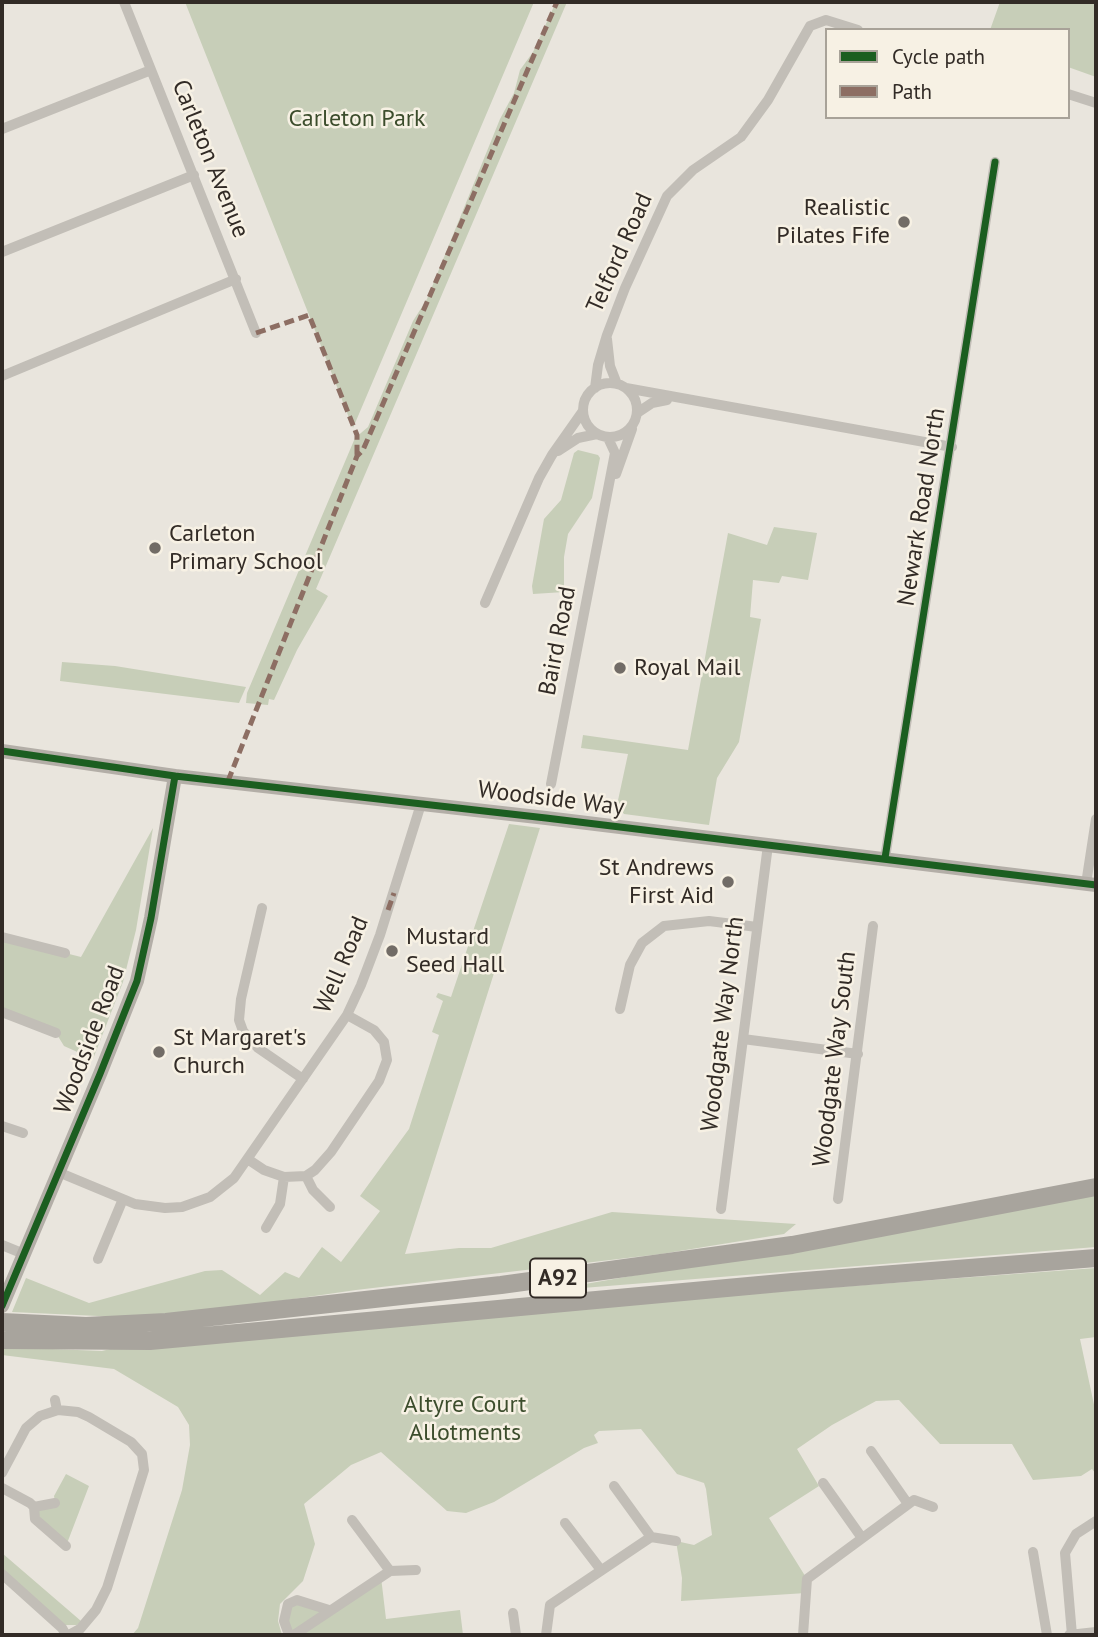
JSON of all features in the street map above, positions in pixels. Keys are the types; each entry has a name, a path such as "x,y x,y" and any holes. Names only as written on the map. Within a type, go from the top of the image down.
{"highway":[{"name":"A92","path":"8,1322 86,1326 166,1322 501,1285 793,1245 1096,1187"},
{"name":"A92","path":"7,1341 150,1341 779,1283 1096,1258"}],"street":[{"name":"Carleton Avenue","path":"124,2 256,332"},
{"name":"Telford Road","path":"595,388 598,365 607,335 625,288 667,196 692,170 741,137 768,100 810,26 822,20 852,28"},
{"path":"2,129 150,70"},
{"path":"1070,95 1096,103"},
{"name":"Newark Road North","path":"886,858 995,163"},
{"path":"2,251 194,175"},
{"path":"2,376 236,279"},
{"name":"Telford Road","path":"607,335 610,366 622,386"},
{"path":"485,603 539,478 583,411 586,399 602,384 952,447"},
{"path":"583,411 590,429 597,434 608,438 622,435 633,425 637,413 635,399 622,386"},
{"path":"637,413 652,403 675,399"},
{"name":"Baird Road","path":"605,506 633,425"},
{"path":"552,455 578,439 597,434"},
{"name":"Baird Road","path":"551,784 615,453 608,438"},
{"name":"Woodside Way","path":"2,751 175,776 1091,884"},
{"name":"Woodside Road","path":"2,1306 137,981 151,918 175,776"},
{"name":"Well Road","path":"58,1172 148,1207 165,1208 197,1203 224,1188 249,1160 347,1014 361,985 394,893 421,804"},
{"path":"1091,884 1096,819"},
{"name":"Woodgate Way North","path":"721,1209 768,845"},
{"path":"262,908 241,999 239,1020 243,1031 258,1048 303,1079"},
{"path":"620,1009 630,965 642,943 664,926 709,921 757,927"},
{"name":"Woodgate Way South","path":"838,1199 873,926"},
{"path":"2,937 65,953"},
{"path":"2,1012 56,1033"},
{"path":"249,1160 264,1170 284,1177 306,1176 316,1170 331,1152 385,1070 387,1049 380,1036 347,1014"},
{"path":"743,1039 858,1054"},
{"path":"2,1126 23,1133"},
{"path":"306,1176 313,1190 330,1207"},
{"path":"266,1228 279,1204 284,1177"},
{"path":"98,1259 123,1199"},
{"path":"2,1245 24,1254"},
{"path":"2,1473 26,1428 56,1405 78,1412 123,1437 138,1448 144,1464 101,1602 80,1629 68,1635 56,1621 2,1574"},
{"path":"871,1451 908,1504"},
{"path":"823,1483 862,1538"},
{"path":"614,1486 651,1537"},
{"path":"2,1488 34,1507 55,1503"},
{"path":"803,1635 807,1579 914,1500 933,1507"},
{"path":"34,1507 35,1519 66,1546"},
{"path":"352,1520 390,1571"},
{"path":"1096,1521 1076,1534 1065,1553 1071,1635 1096,1632"},
{"path":"565,1522 601,1570"},
{"path":"547,1635 550,1605 651,1537 676,1541"},
{"path":"1033,1552 1047,1635"},
{"path":"294,1635 390,1571 416,1570"},
{"path":"289,1635 284,1621 288,1604 297,1600 329,1610"},
{"path":"513,1613 516,1635"}],"green space":[{"name":"Carleton Park","path":"185,2 534,2 353,428 309,315"},
{"path":"556,2 567,2 316,589 328,596 297,650 274,700 269,699 268,705 246,703 247,693 355,438 368,427 413,321 427,299 500,119 514,93 520,70 533,52"},
{"path":"1000,2 1096,2 1096,77 1070,68 1070,28 991,28"},
{"path":"578,450 598,455 600,458 592,498 568,534 564,557 564,592 533,594 532,586 544,519 561,500 574,453"},
{"path":"774,527 817,533 808,580 782,576 779,583 753,580 750,617 761,619 739,742 717,778 709,825 624,814 617,805 628,754 581,748 583,735 688,750 728,533 767,545"},
{"path":"62,662 115,666 246,687 239,703 60,681"},
{"path":"509,824 540,828 405,1254 459,1248 491,1248 612,1212 796,1224 784,1234 661,1254 356,1290 183,1315 120,1317 12,1312 26,1278 89,1303 205,1271 222,1270 260,1295 285,1272 299,1278 322,1247 341,1262 380,1211 360,1196 409,1129 439,1035 432,1032 443,1001 436,997 438,993 451,997"},
{"path":"153,828 136,930 123,982 93,1059 64,1046 56,1033 2,1012 2,937 81,957"},
{"path":"1096,1195 1096,1247 545,1291"},
{"name":"Altyre Court Allotments","path":"1096,1268 1096,1337 1080,1339 1096,1414 1096,1474 1092,1469 1081,1476 1033,1480 1012,1444 940,1444 899,1400 876,1401 832,1425 797,1449 819,1486 769,1518 807,1579 806,1593 681,1601 682,1578 676,1541 694,1545 712,1535 706,1489 704,1483 677,1474 641,1429 599,1431 594,1435 598,1443 584,1448 494,1502 466,1513 447,1511 381,1452 351,1465 304,1504 315,1544 303,1581 280,1604 278,1621 282,1635 132,1635 138,1628 182,1490 190,1445 189,1425 178,1407 114,1369 2,1355 2,1347 102,1351 118,1347 811,1289"},
{"path":"66,1474 89,1486 66,1546 35,1512 55,1502 54,1496"},
{"path":"2,1553 81,1621 77,1625 63,1625 2,1574"},
{"path":"381,1577 386,1619 460,1610 463,1635 289,1635 288,1604 297,1600 329,1610"}],"marked path":[{"path":"228,781 357,456 363,450 557,2"},
{"path":"256,333 309,315 357,435 357,456"},
{"path":"388,910 394,893"}],"cycle path":[{"path":"885,858 995,162"},
{"path":"2,751 175,776 1096,885"},
{"path":"2,1306 137,981 151,918 175,776"}],"place":[{"name":"Realistic Pilates Fife","path":"904,222"},
{"name":"Carleton Primary School","path":"155,548"},
{"name":"Royal Mail","path":"620,668"},
{"name":"St Andrews First Aid","path":"728,882"},
{"name":"Mustard Seed Hall","path":"392,951"},
{"name":"St Margaret's Church","path":"159,1052"}]}
